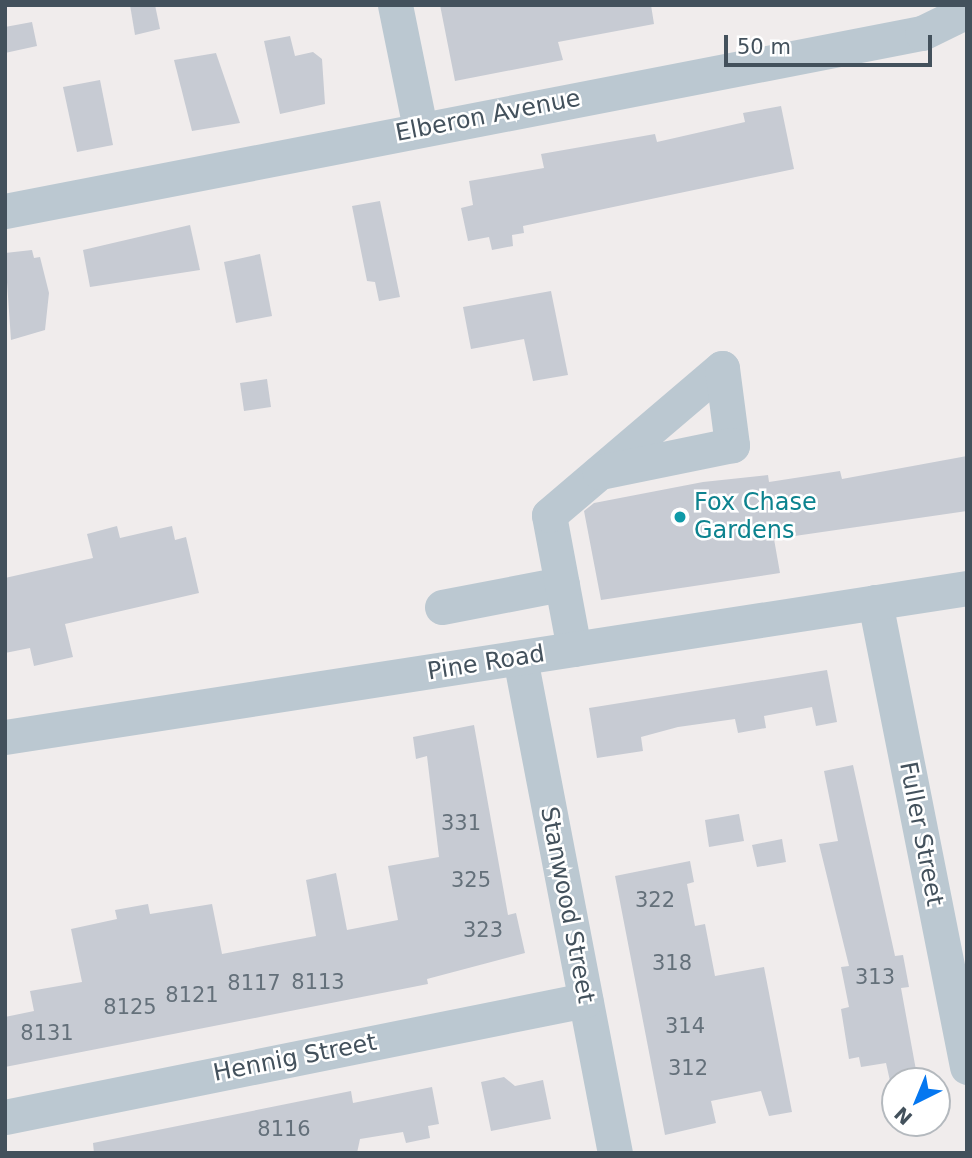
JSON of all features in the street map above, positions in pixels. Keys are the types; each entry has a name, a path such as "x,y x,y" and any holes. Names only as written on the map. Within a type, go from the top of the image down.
{"street":[{"path":"395,5 420,128"},
{"name":"Elberon Avenue","path":"5,211 420,128 922,33 954,13"},
{"path":"574,649 550,515 600,472"},
{"path":"442,607 562,584"},
{"name":"Pine Road","path":"5,737 967,588"},
{"name":"Fuller Street","path":"875,602 967,1067"},
{"name":"Stanwood Street","path":"520,658 615,1153"},
{"name":"Hennig Street","path":"5,1117 584,1000"}],"building":[{"path":"130,5 155,5 160,29 135,35"},
{"path":"440,5 651,5 654,24 558,42 563,60 455,81"},
{"path":"32,22 37,46 5,53 5,27"},
{"path":"290,36 295,56 313,52 322,59 325,104 280,114 264,41"},
{"path":"216,53 240,123 192,131 174,60"},
{"path":"100,80 113,145 77,152 63,87"},
{"path":"781,106 794,169 523,226 524,233 512,235 513,246 492,250 489,237 468,241 461,208 473,205 469,181 544,168 541,154 655,134 657,142 745,122 743,113"},
{"path":"380,201 400,297 379,301 375,282 367,281 352,206"},
{"path":"190,225 200,270 90,287 83,250"},
{"path":"32,250 34,258 40,257 49,293 45,330 11,340 5,253"},
{"path":"260,254 272,316 236,323 224,262"},
{"path":"551,291 568,375 533,381 524,339 471,349 463,307"},
{"path":"267,379 271,407 244,411 240,383"},
{"path":"967,456 967,511 774,539 780,573 601,600 584,511 594,503 703,482 768,475 769,482 840,471 842,479"},
{"path":"117,526 120,538 172,526 175,540 186,537 199,593 65,624 73,657 34,666 30,648 5,653 5,578 93,558 87,534"},
{"path":"827,670 837,722 816,726 812,707 764,716 766,728 738,733 735,719 678,727 641,737 643,751 597,758 589,708"},
{"path":"474,725 508,915 516,913 525,953 427,979 428,984 5,1067 5,1017 34,1011 30,991 82,982 71,929 117,919 115,910 148,904 150,914 212,904 222,954 316,936 306,880 336,873 347,930 398,920 388,866 439,857 427,756 416,759 413,737"},
{"path":"853,765 895,956 903,955 909,987 901,988 915,1067 887,1067 886,1063 861,1067 859,1057 849,1059 841,1009 849,1007 841,967 849,966 819,844 838,841 824,771"},
{"path":"739,814 744,841 709,847 705,820"},
{"path":"782,839 786,862 757,867 752,845"},
{"path":"690,861 694,882 687,884 695,926 705,924 715,976 764,967 792,1112 769,1116 761,1091 711,1101 716,1123 665,1135 615,876"},
{"path":"504,1077 515,1086 543,1080 551,1119 491,1131 481,1082"},
{"path":"432,1087 439,1124 428,1126 430,1138 406,1143 403,1132 360,1139 357,1153 94,1153 93,1143 351,1091 353,1103"}],"place":[{"name":"Fox Chase Gardens","path":"680,517"}]}
